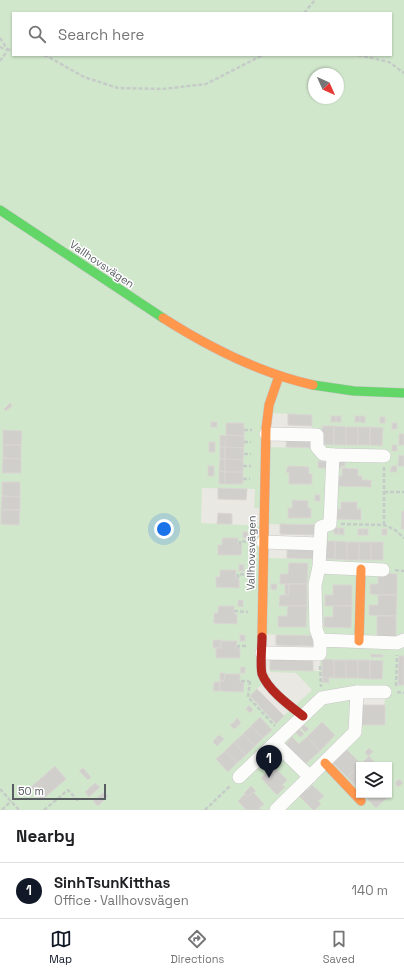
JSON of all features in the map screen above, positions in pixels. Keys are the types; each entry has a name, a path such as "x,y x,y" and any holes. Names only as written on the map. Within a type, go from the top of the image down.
{"street":[{"name":"Vallhovsvägen","path":"0,210 192,337 231,357 263,371 304,383 356,391 404,393"},
{"name":"Vallhovsvägen","path":"279,376 269,405 258,542 262,673 264,678 284,700 303,716"},
{"path":"266,434 317,435 317,447 323,454 384,456"},
{"path":"262,653 320,654 320,640 316,629 315,585 319,567 321,527 330,524 333,455"},
{"path":"258,542 320,544"},
{"path":"319,567 383,570"},
{"path":"359,642 360,569"},
{"path":"320,640 359,642 401,641"},
{"path":"276,810 355,732 357,692"},
{"path":"239,777 322,698 357,692 390,692"},
{"path":"275,742 310,777"},
{"path":"325,763 361,801"}],"path":[{"path":"305,12 313,1"},
{"path":"0,38 8,50"},
{"path":"0,47 8,50 12,49"},
{"path":"0,61 8,50"},
{"path":"46,56 84,77 118,88 163,89 206,84 261,56"},
{"path":"362,56 389,62 404,73"},
{"path":"384,456 384,525"},
{"path":"384,492 404,492"},
{"path":"330,524 384,525 394,529 404,538"},
{"path":"240,545 240,541 258,542"},
{"path":"238,578 238,574 252,575"},
{"path":"234,611 251,612"},
{"path":"390,692 401,641"},
{"path":"238,648 238,646 250,646"},
{"path":"320,654 320,685 322,698"},
{"path":"242,682 250,681"},
{"path":"205,810 239,777"},
{"path":"0,789 19,810"},
{"path":"44,810 68,790 80,802"},
{"path":"2,810 11,801"}],"green space":[{"path":"0,0 404,0 404,810 0,810","holes":["268,413 312,415 312,435 314,448 266,447","322,426 382,428 382,445 322,444","202,488 255,489 254,508 264,509 264,524 318,525 316,559 263,558 264,526 201,523","262,634 314,636 320,654 320,671 270,670 270,672 296,673 312,690 276,723 250,696 266,680","357,692 385,692 384,725 355,724","55,767 66,779 42,800 31,787"]}],"building":[{"path":"10,403 12,406 6,411 4,409"},
{"path":"288,414 312,415 312,426 288,425"},
{"path":"331,416 336,416 336,422 331,422"},
{"path":"336,416 341,416 341,422 336,422"},
{"path":"355,416 360,416 360,422 355,422"},
{"path":"360,416 365,416 365,423 360,422"},
{"path":"380,417 385,417 385,423 380,423"},
{"path":"211,422 217,422 217,427 211,427"},
{"path":"226,423 244,423 244,436 226,435"},
{"path":"392,423 397,423 397,429 392,429"},
{"path":"322,426 334,426 334,445 322,444"},
{"path":"334,426 346,427 346,445 334,445"},
{"path":"346,427 358,427 358,445 346,445"},
{"path":"358,427 370,427 370,445 358,445"},
{"path":"370,427 383,428 382,446 370,445"},
{"path":"3,430 22,431 21,445 3,445"},
{"path":"399,434 404,434 404,445 399,445"},
{"path":"220,435 226,436 225,447 220,447"},
{"path":"226,435 244,436 244,448 225,447"},
{"path":"287,437 315,438 314,448 286,447"},
{"path":"209,442 215,442 215,452 209,452"},
{"path":"3,445 21,445 21,459 3,458"},
{"path":"392,445 397,445 397,451 392,451"},
{"path":"220,447 225,447 225,459 220,459"},
{"path":"225,447 244,448 243,460 225,459"},
{"path":"399,455 404,456 404,466 398,466"},
{"path":"3,458 21,459 21,473 2,473"},
{"path":"220,459 225,459 225,472 219,471"},
{"path":"225,459 243,460 243,472 225,472"},
{"path":"318,461 327,462 327,468 318,468"},
{"path":"336,461 345,462 345,466 336,468"},
{"path":"208,466 214,466 214,476 208,476"},
{"path":"288,466 309,467 309,474 312,474 312,484 289,484 289,473 286,472"},
{"path":"392,466 397,466 396,472 390,472"},
{"path":"342,468 358,469 358,476 362,476 362,480 371,480 371,487 338,486 339,476 342,476"},
{"path":"219,471 225,472 225,484 219,484"},
{"path":"225,472 243,472 243,484 225,484"},
{"path":"2,482 20,482 20,497 2,496"},
{"path":"218,488 247,489 246,500 218,499"},
{"path":"315,495 320,495 320,501 315,501"},
{"path":"2,496 20,497 20,510 1,510"},
{"path":"292,500 308,501 308,508 311,508 311,518 288,518 288,508 292,508"},
{"path":"341,502 357,502 357,509 361,509 361,520 337,519 338,509 341,509"},
{"path":"1,510 20,510 19,525 1,524"},
{"path":"402,511 404,511 404,529 401,529"},
{"path":"218,513 232,514 232,524 217,524"},
{"path":"280,524 318,525 318,535 280,534"},
{"path":"334,528 339,528 339,534 334,534"},
{"path":"339,528 344,528 344,535 339,534"},
{"path":"358,529 363,529 363,535 358,535"},
{"path":"363,529 368,529 368,535 363,535"},
{"path":"382,529 387,529 387,535 382,535"},
{"path":"243,532 248,532 248,538 243,538"},
{"path":"222,538 238,538 238,545 242,545 241,555 218,555 218,545 222,545"},
{"path":"323,541 335,541 335,559 322,559"},
{"path":"335,541 347,542 347,560 335,559"},
{"path":"347,542 359,542 359,560 347,560"},
{"path":"359,542 371,542 371,560 359,560"},
{"path":"371,542 383,542 383,560 371,560"},
{"path":"287,548 316,548 316,559 287,558"},
{"path":"289,563 308,563 307,584 280,584 280,574 288,574"},
{"path":"239,564 244,565 244,571 239,571"},
{"path":"220,570 236,570 236,578 239,578 239,588 216,587 216,577 220,577"},
{"path":"378,573 397,574 397,595 370,594 370,584 378,584"},
{"path":"271,584 277,584 276,590 271,589"},
{"path":"285,584 289,584 289,595 285,595"},
{"path":"289,584 307,584 307,606 279,606 280,595 289,595"},
{"path":"333,585 352,585 352,606 325,606 325,595 333,595"},
{"path":"378,595 397,595 396,616 369,615 369,605 378,605"},
{"path":"238,600 243,600 243,607 238,606"},
{"path":"218,606 234,606 234,614 237,614 237,624 214,623 214,613 218,613"},
{"path":"288,606 307,606 306,627 278,627 278,616 287,616"},
{"path":"333,606 352,606 351,628 324,627 324,617 333,617"},
{"path":"377,616 396,616 396,637 377,637"},
{"path":"240,635 245,635 245,641 240,641"},
{"path":"276,635 314,636 314,646 276,645"},
{"path":"213,640 221,640 221,648 213,648"},
{"path":"221,641 237,641 236,648 240,648 240,658 216,658 216,648 221,648"},
{"path":"371,654 383,655 383,657 371,657"},
{"path":"399,656 404,656 404,685 398,685"},
{"path":"270,659 313,660 313,671 270,670"},
{"path":"322,659 334,660 334,678 322,677"},
{"path":"334,660 346,660 346,678 334,678"},
{"path":"346,660 358,660 358,678 346,678"},
{"path":"358,660 370,660 370,679 358,678"},
{"path":"370,660 383,661 382,679 370,679"},
{"path":"241,667 245,667 245,673 240,673"},
{"path":"220,673 225,673 224,681 220,681"},
{"path":"225,674 240,674 240,682 244,682 243,692 220,691 220,681 224,681"},
{"path":"323,677 329,678 329,683 322,682"},
{"path":"214,682 220,682 220,691 213,691"},
{"path":"257,689 284,716 276,724 250,696"},
{"path":"249,705 253,710 250,713 246,709"},
{"path":"362,705 385,705 385,725 361,725"},
{"path":"260,717 272,730 263,738 251,726"},
{"path":"237,718 241,723 238,726 234,722"},
{"path":"234,722 238,726 234,729 230,725"},
{"path":"322,722 335,735 320,751 307,737"},
{"path":"304,725 309,729 305,732 301,728"},
{"path":"251,726 263,738 255,746 243,734"},
{"path":"299,729 304,734 300,737 296,733"},
{"path":"243,734 255,746 246,755 234,742"},
{"path":"219,735 224,739 220,743 216,738"},
{"path":"292,737 299,744 307,737 320,751 304,765 285,745"},
{"path":"216,738 220,743 217,746 213,742"},
{"path":"234,742 246,755 237,763 225,751"},
{"path":"369,748 373,752 368,756 365,752"},
{"path":"346,749 359,762 356,762 356,769 347,777 332,762"},
{"path":"225,751 237,763 228,772 216,759"},
{"path":"369,756 374,762 363,762"},
{"path":"272,764 276,768 271,774 266,770"},
{"path":"55,766 66,779 42,800 31,787"},
{"path":"83,768 91,777 88,780 79,771"},
{"path":"276,769 287,780 282,785 285,787 277,795 261,778 268,771 271,774"},
{"path":"356,769 356,787 347,777"},
{"path":"399,779 403,783 398,787 395,783"},
{"path":"95,783 100,787 89,797 85,792"},
{"path":"312,785 324,796 318,801 321,804 315,810 313,810 298,795 305,787 308,790"},
{"path":"251,786 256,791 248,797 244,793"},
{"path":"104,792 108,796 98,806 93,801"},
{"path":"253,792 264,804 259,808 261,810 246,810 238,801 245,794 248,797"},
{"path":"367,798 387,798 376,808"}],"traffic: fast":[{"path":"0,210 163,318"},
{"path":"313,385 354,391 404,393"}],"traffic: slow":[{"path":"163,318 235,358 273,374 313,385"},
{"path":"262,637 266,429 269,405 279,376"},
{"path":"359,641 361,569"},
{"path":"325,763 361,801"}],"traffic: jam":[{"path":"262,637 261,670 265,680 280,697 303,716"}],"place":[{"name":"SinhTsunKitthas","path":"269,778"}]}
